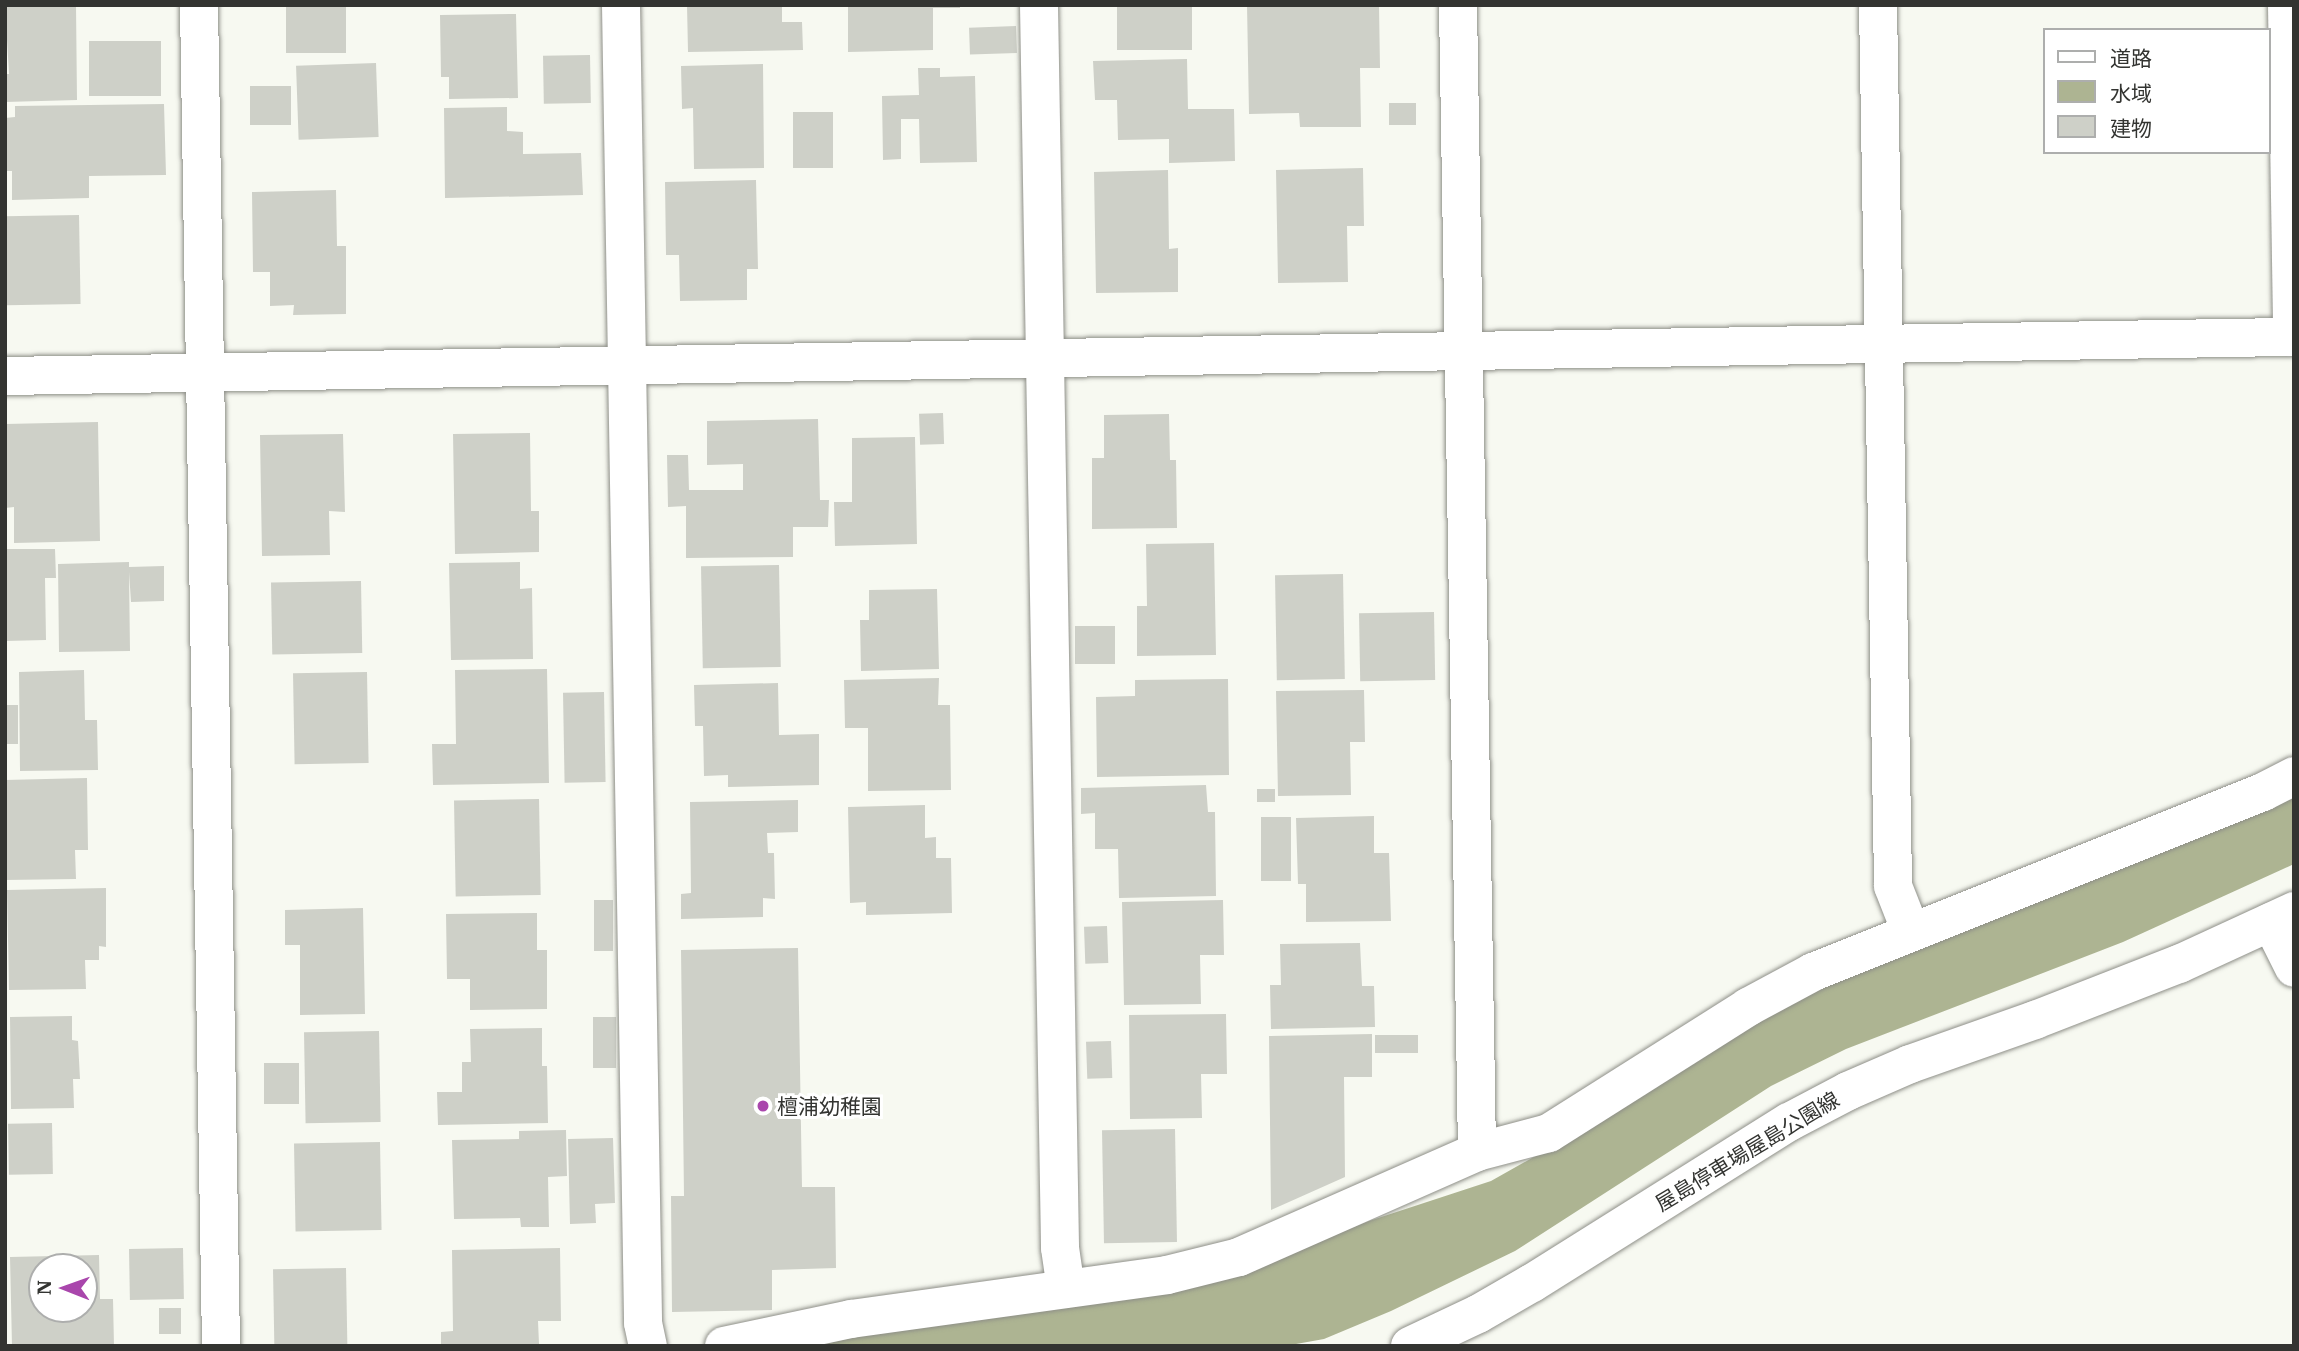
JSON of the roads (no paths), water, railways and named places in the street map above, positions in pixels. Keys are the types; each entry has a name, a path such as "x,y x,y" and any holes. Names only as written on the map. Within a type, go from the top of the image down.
{"street":[{"path":"198,5 221,1346"},
{"path":"621,5 643,1309 648,1346"},
{"path":"1039,5 1060,1234 1066,1289"},
{"path":"1458,5 1477,1152"},
{"path":"1878,5 1893,886 1911,932"},
{"path":"5,376 2293,337 2287,5"},
{"path":"724,1346 851,1319 1167,1275 1239,1257 1477,1152 1549,1133 1781,989 1813,972 2263,792 2294,776"},
{"path":"2282,916 2294,968"},
{"name":"屋島停車場屋島公園線","path":"1410,1346 1478,1314 1532,1283 1789,1122 1848,1091 1934,1054 2108,993 2282,916"}],"water":[{"path":"2294,782 2294,864 2123,942 1846,1049 1771,1086 1515,1251 1391,1311 1324,1339 1285,1346 816,1346 873,1333 1213,1283 1369,1221 1491,1181 1562,1141 1727,1030"}],"place":[{"name":"檀浦幼稚園","path":"763,1106"}]}
